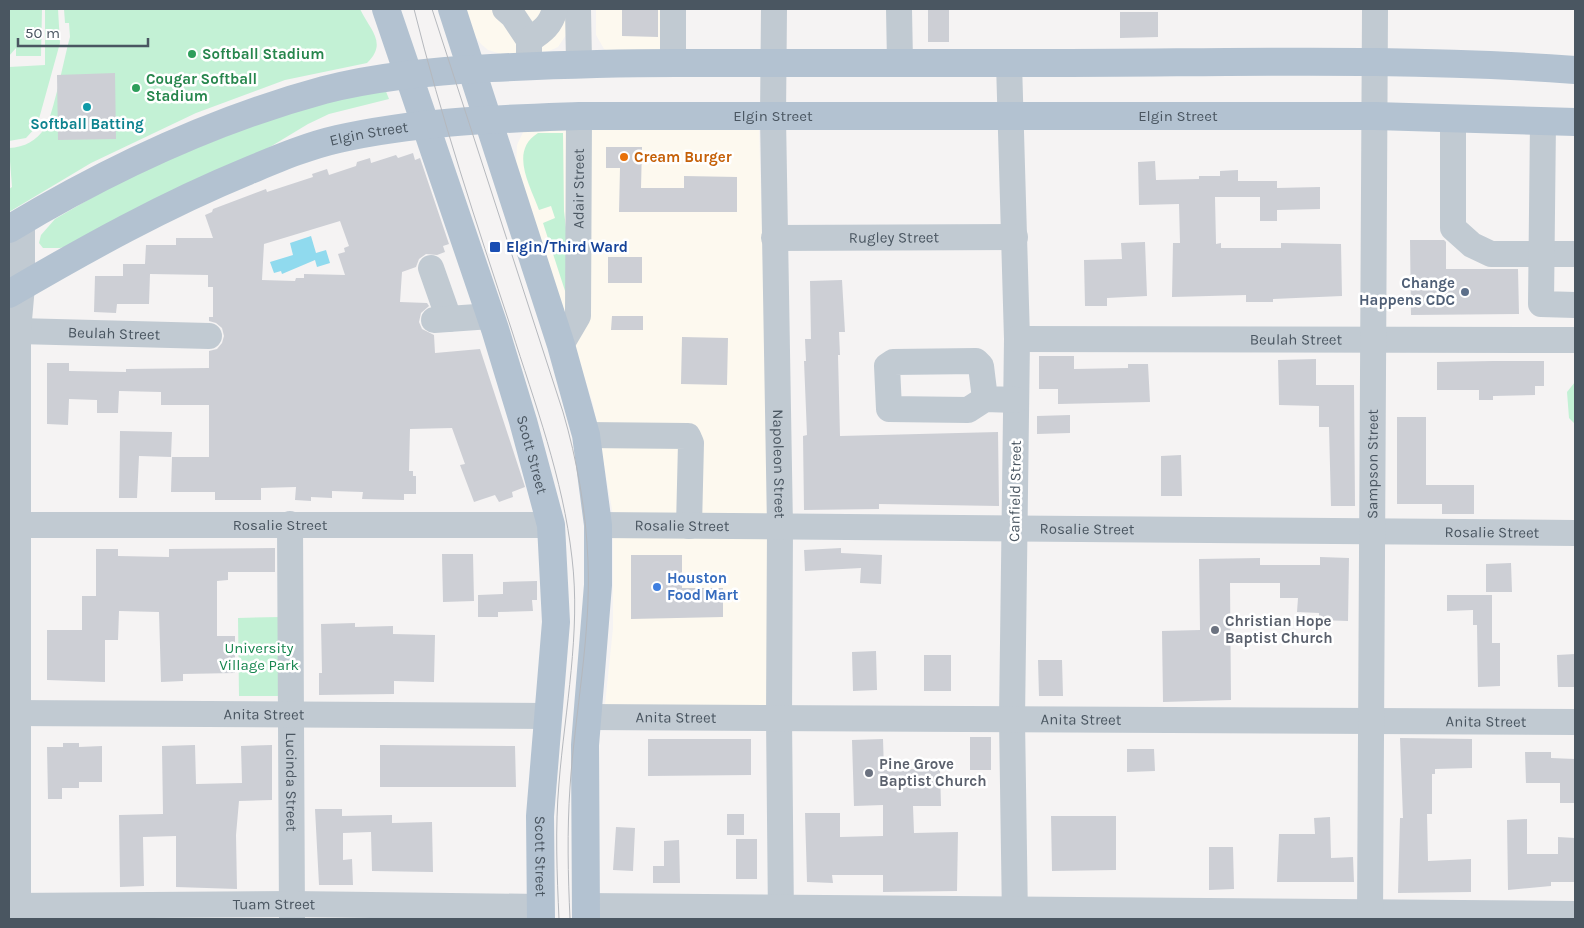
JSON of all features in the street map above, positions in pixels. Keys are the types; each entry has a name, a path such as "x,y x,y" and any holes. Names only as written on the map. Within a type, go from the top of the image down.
{"main road":[{"name":"Scott Street","path":"386,9 491,316 524,420 551,525 556,622 540,816 541,913"},
{"path":"457,10 471,69 560,346 586,435 598,526 598,585 587,717 586,913"},
{"path":"15,225 140,158 256,110 327,89 408,75 471,69 529,53 578,62 1375,62 1512,65 1575,70"},
{"name":"Elgin Street","path":"15,290 102,241 196,193 283,156 336,139 426,124 487,119 579,116 1375,116 1575,122"}],"street":[{"path":"505,9 513,16 529,53"},
{"path":"529,53 552,19 555,9"},
{"path":"578,9 578,62"},
{"path":"673,9 673,63"},
{"name":"Napoleon Street","path":"774,9 774,238 780,527 781,914"},
{"path":"899,9 900,62"},
{"name":"Sampson Street","path":"1370,916 1374,531 1375,9"},
{"name":"Canfield Street","path":"1009,63 1017,339 1012,719 1015,914"},
{"name":"Adair Street","path":"560,346 578,316 579,116"},
{"path":"1454,118 1453,228 1472,245 1491,254 1575,254"},
{"path":"1540,340 1543,121"},
{"path":"15,225 15,290 18,330 13,525 12,713 15,910"},
{"name":"Rugley Street","path":"774,238 1015,237"},
{"path":"432,268 441,319 491,316"},
{"path":"1541,304 1575,305"},
{"name":"Beulah Street","path":"18,330 209,336"},
{"name":"Beulah Street","path":"1017,339 1575,340"},
{"path":"984,399 1016,400"},
{"path":"586,435 688,436 691,443 689,526"},
{"name":"Lucinda Street","path":"290,524 292,912"},
{"name":"Rosalie Street","path":"13,525 551,525"},
{"name":"Rosalie Street","path":"598,526 1575,533"},
{"name":"Anita Street","path":"12,713 549,716"},
{"name":"Anita Street","path":"587,717 1575,722"},
{"name":"Tuam Street","path":"15,910 541,913"},
{"path":"586,913 1370,916 1575,914"}],"shaded area":[{"path":"465,9 566,9 566,35 558,47 549,51 501,54 488,50 481,44 475,36"},
{"path":"596,9 682,9 682,54 613,53 604,49 596,35"},
{"path":"759,126 770,513 773,706 605,705 613,628 613,515 593,404 516,165 517,145 523,132 531,127"}],"green space":[{"path":"9,9 42,9 41,56 16,56 16,48 9,56"},
{"path":"45,9 58,9 60,43 37,126 26,138 9,141 9,67 45,65"},
{"name":"Cougar Softball Stadium","path":"64,9 360,9 377,43 373,56 367,63 285,80 196,113 91,163 9,212 9,189 12,187 9,148 25,145 34,140 42,133 48,122 70,37 69,23 65,23"},
{"path":"385,89 389,99 329,114 308,124 255,156 75,244 60,248 43,248 39,243 41,235 55,219 136,172 289,111"},
{"path":"538,133 563,133 564,211 569,254 567,297 543,223 555,218 551,206 539,210 524,169 525,149 529,140"},
{"path":"1575,382 1575,424 1569,418 1567,392"},
{"name":"University Village Park","path":"280,617 280,696 239,696 238,618"}],"water":[{"path":"311,236 316,253 326,250 330,263 317,267 315,260 282,274 281,271 274,273 270,262 293,255 290,243"}],"building":[{"path":"622,9 658,9 658,37 622,36"},
{"path":"928,9 949,9 949,42 928,42"},
{"path":"1120,12 1158,12 1158,37 1120,38"},
{"name":"Softball Batting","path":"115,73 116,139 58,140 57,75"},
{"path":"606,147 642,147 641,188 684,188 684,176 737,177 737,212 619,212 620,168 606,168"},
{"path":"413,153 415,160 420,158 449,244 443,246 445,252 437,255 426,254 419,259 416,267 402,272 400,302 427,303 429,306 421,313 419,322 422,329 434,335 435,353 480,349 525,487 512,492 513,497 499,502 495,495 474,502 460,465 465,464 452,428 410,429 409,471 413,471 413,476 416,476 416,494 404,494 404,500 362,499 363,492 332,491 332,498 311,497 311,501 295,500 296,487 261,488 261,500 215,500 215,492 171,492 172,457 209,457 209,405 161,405 161,392 119,391 118,413 97,413 97,400 69,399 68,425 47,424 47,363 69,363 69,371 126,372 126,369 209,368 209,351 217,349 222,343 224,336 222,328 216,323 209,321 209,317 213,317 213,287 208,287 208,275 150,274 149,304 117,304 116,313 94,312 95,276 123,276 123,264 145,264 146,245 176,245 176,238 213,238 205,215 212,212 213,209 266,189 267,192 313,177 312,174 327,169 329,175 356,166 357,162 370,158 371,163 396,155 398,158","holes":["340,221 349,246 344,248 345,252 338,254 345,275 304,274 304,278 296,278 295,281 262,280 264,244"]},
{"path":"1155,161 1156,180 1199,179 1199,176 1220,176 1220,171 1238,170 1238,181 1277,181 1277,188 1320,187 1320,209 1277,210 1277,221 1260,221 1260,197 1215,197 1216,244 1221,243 1221,248 1281,248 1281,243 1341,244 1342,296 1273,299 1273,302 1246,302 1246,295 1172,297 1173,243 1180,243 1179,204 1139,205 1138,162"},
{"name":"Change Happens CDC","path":"1410,240 1444,240 1446,242 1446,269 1518,269 1519,314 1411,315"},
{"path":"1145,242 1147,296 1107,298 1107,306 1085,306 1084,260 1122,259 1121,243"},
{"path":"608,257 642,257 642,283 608,283"},
{"path":"842,280 845,332 839,332 840,436 998,432 999,506 879,504 879,509 804,510 803,436 807,435 804,361 806,361 805,339 811,339 810,281"},
{"path":"612,316 643,316 643,330 611,330"},
{"path":"682,337 728,338 727,385 681,384"},
{"path":"1039,356 1074,356 1074,369 1128,368 1128,364 1148,364 1150,402 1058,404 1058,389 1039,389"},
{"path":"1316,359 1316,385 1354,385 1355,506 1331,506 1329,427 1319,427 1319,406 1279,405 1278,360"},
{"path":"1544,361 1544,386 1535,386 1535,395 1493,396 1493,400 1479,400 1479,390 1437,390 1437,362"},
{"path":"1070,415 1070,433 1037,434 1037,416"},
{"path":"1397,417 1426,417 1426,485 1474,485 1474,514 1442,514 1442,504 1397,504"},
{"path":"120,431 172,432 171,457 139,456 137,498 119,498"},
{"path":"1181,455 1182,496 1161,496 1161,456"},
{"path":"275,548 275,572 228,572 228,580 217,581 217,636 235,636 235,673 183,674 183,681 161,682 159,612 119,611 118,640 105,640 105,682 47,680 47,630 82,630 82,596 96,596 96,549 118,549 118,556 169,557 169,549"},
{"path":"841,548 841,553 882,555 881,584 860,583 861,568 805,571 804,550"},
{"path":"442,554 473,554 474,601 443,602"},
{"name":"Houston Food Mart","path":"631,555 682,555 682,588 723,588 723,617 631,619"},
{"name":"Christian Hope Baptist Church","path":"1320,557 1349,558 1348,621 1319,620 1319,613 1297,612 1298,598 1280,598 1280,583 1230,583 1231,700 1163,702 1162,631 1200,630 1199,559 1260,558 1260,565 1320,565"},
{"path":"1511,563 1512,592 1486,592 1486,564"},
{"path":"537,581 537,600 532,600 533,611 498,612 498,617 478,617 478,595 503,594 503,582"},
{"path":"1447,595 1492,595 1492,643 1500,643 1500,686 1478,687 1477,625 1473,625 1473,610 1447,611"},
{"path":"355,623 355,627 393,626 393,634 435,635 434,682 394,681 394,694 319,695 319,673 322,673 321,624"},
{"path":"876,651 877,690 853,691 852,652"},
{"path":"1575,654 1575,687 1558,687 1557,655"},
{"path":"924,655 951,655 951,691 924,691"},
{"path":"1038,660 1062,660 1063,696 1039,696"},
{"path":"970,737 991,737 991,770 970,770"},
{"path":"1400,738 1472,739 1472,768 1435,769 1435,774 1432,774 1432,814 1427,814 1428,861 1471,859 1471,892 1398,893 1400,818 1403,818"},
{"path":"648,739 751,739 751,775 648,776"},
{"path":"883,739 884,770 940,768 941,806 913,806 914,833 958,832 957,891 883,892 883,875 832,875 833,883 807,882 805,813 840,813 840,837 883,836 883,805 854,806 852,740"},
{"path":"63,743 79,743 79,747 102,746 102,782 79,782 79,788 62,788 62,799 48,799 47,747 63,747"},
{"path":"195,745 196,784 242,783 241,746 272,745 272,800 239,801 236,835 237,889 176,887 176,836 143,837 144,886 120,887 119,815 163,814 162,746"},
{"path":"380,745 515,746 516,787 380,787"},
{"path":"1127,749 1154,749 1155,771 1127,772"},
{"path":"1525,752 1551,752 1551,758 1575,759 1575,803 1560,803 1560,783 1526,783"},
{"path":"315,809 342,809 342,816 392,815 392,823 432,822 433,872 372,871 371,832 343,833 343,860 352,859 353,885 319,885"},
{"path":"727,814 744,814 744,835 727,835"},
{"path":"1051,816 1116,816 1116,870 1052,871"},
{"path":"1330,817 1331,858 1353,857 1354,882 1277,882 1279,834 1315,834 1314,818"},
{"path":"1527,819 1527,854 1558,854 1558,837 1575,838 1575,882 1551,882 1551,886 1508,890 1507,820"},
{"path":"616,827 635,828 633,871 613,870"},
{"path":"736,839 757,839 757,879 736,879"},
{"path":"679,840 680,883 653,883 653,866 664,866 664,841"},
{"path":"1209,847 1233,847 1234,889 1209,890"}],"tram line":[{"path":"414,9 460,169 547,442 568,528 572,558 575,614 557,817 559,919"},
{"path":"432,9 563,412 573,448 583,504 587,542 588,589 585,646 572,759 569,804 570,919"}],"place":[{"name":"Softball Stadium","path":"192,54"},
{"name":"Cougar Softball Stadium","path":"136,88"},
{"name":"Softball Batting","path":"87,107"},
{"name":"Cream Burger","path":"624,157"},
{"name":"Elgin/Third Ward","path":"495,247"},
{"name":"Change Happens CDC","path":"1465,292"},
{"name":"Houston Food Mart","path":"657,587"},
{"name":"Christian Hope Baptist Church","path":"1215,630"},
{"name":"Pine Grove Baptist Church","path":"869,773"}]}
